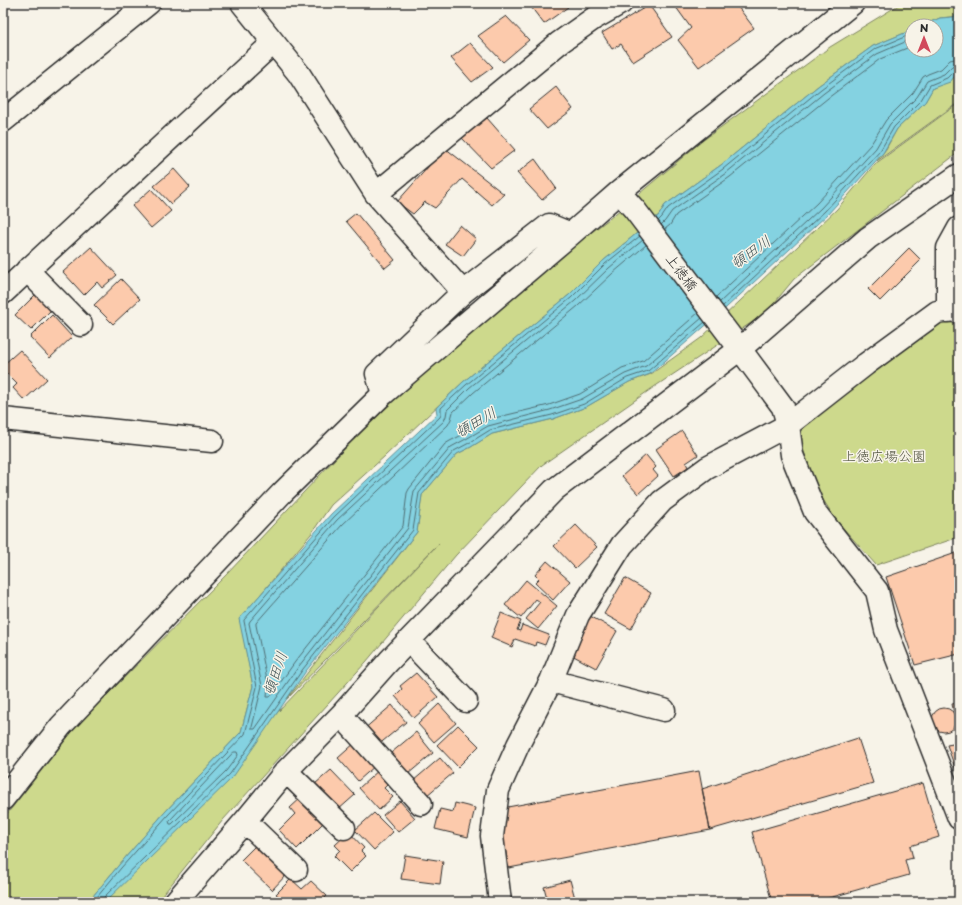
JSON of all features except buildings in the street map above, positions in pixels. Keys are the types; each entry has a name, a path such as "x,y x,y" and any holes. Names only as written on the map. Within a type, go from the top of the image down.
{"street":[{"path":"3,121 149,3"},
{"path":"242,3 299,74 376,194 463,292"},
{"path":"376,194 559,43 593,19 621,3"},
{"path":"3,799 61,726 282,493 383,394 619,192 853,3"},
{"path":"3,292 273,43"},
{"path":"174,902 245,821 286,771 342,715 389,661 554,490 735,342 868,238 959,175"},
{"name":"上徳橋","path":"619,192 635,210 783,407 788,425 792,456 815,512 877,591 886,630 959,818"},
{"path":"383,394 377,374 463,292 549,225 571,234"},
{"path":"500,902 492,836 498,790 518,744 551,681 578,615 622,545 662,502 707,468 788,425 936,312 953,311 948,248 959,228"},
{"path":"27,270 81,325"},
{"path":"3,419 212,441"},
{"path":"409,641 466,701"},
{"path":"551,681 664,710"},
{"path":"342,715 421,804"},
{"path":"286,771 344,828"},
{"path":"245,821 296,870"}],"green space":[{"path":"902,3 959,3 959,16 940,18 904,18 904,33 873,46 818,86 721,165 665,205 659,215 603,261 569,295 463,382 331,505 311,534 240,619 253,686 241,732 165,812 88,902 3,902 3,819 79,723 227,574 365,427 532,277 609,219 702,141 830,47"},
{"path":"959,71 959,102 877,161 886,149 897,129 925,102 933,88 953,77"},
{"path":"959,103 959,152 794,279 766,313 654,387 542,465 456,555 366,662 223,820 157,902 102,902 218,775 439,543 287,699 417,532 422,495 457,454 492,434 553,419 586,407 629,382 651,374 701,338 837,209 875,164"},
{"name":"上徳広場公園","path":"959,318 959,537 876,565 836,520 817,490 798,434 809,419 933,323"}],"water":[{"name":"頓田川","path":"959,13 959,71 950,82 933,88 925,102 897,129 883,153 828,214 727,307 650,374 629,382 586,407 553,419 492,434 457,454 422,495 417,532 306,671 233,777 105,902 88,902 165,812 241,732 253,686 239,619 331,514 437,414 436,408 463,382 569,295 603,261 659,215 665,205 721,165 818,86 873,46 904,33 904,58 944,58 944,18 940,18 953,17"}]}
